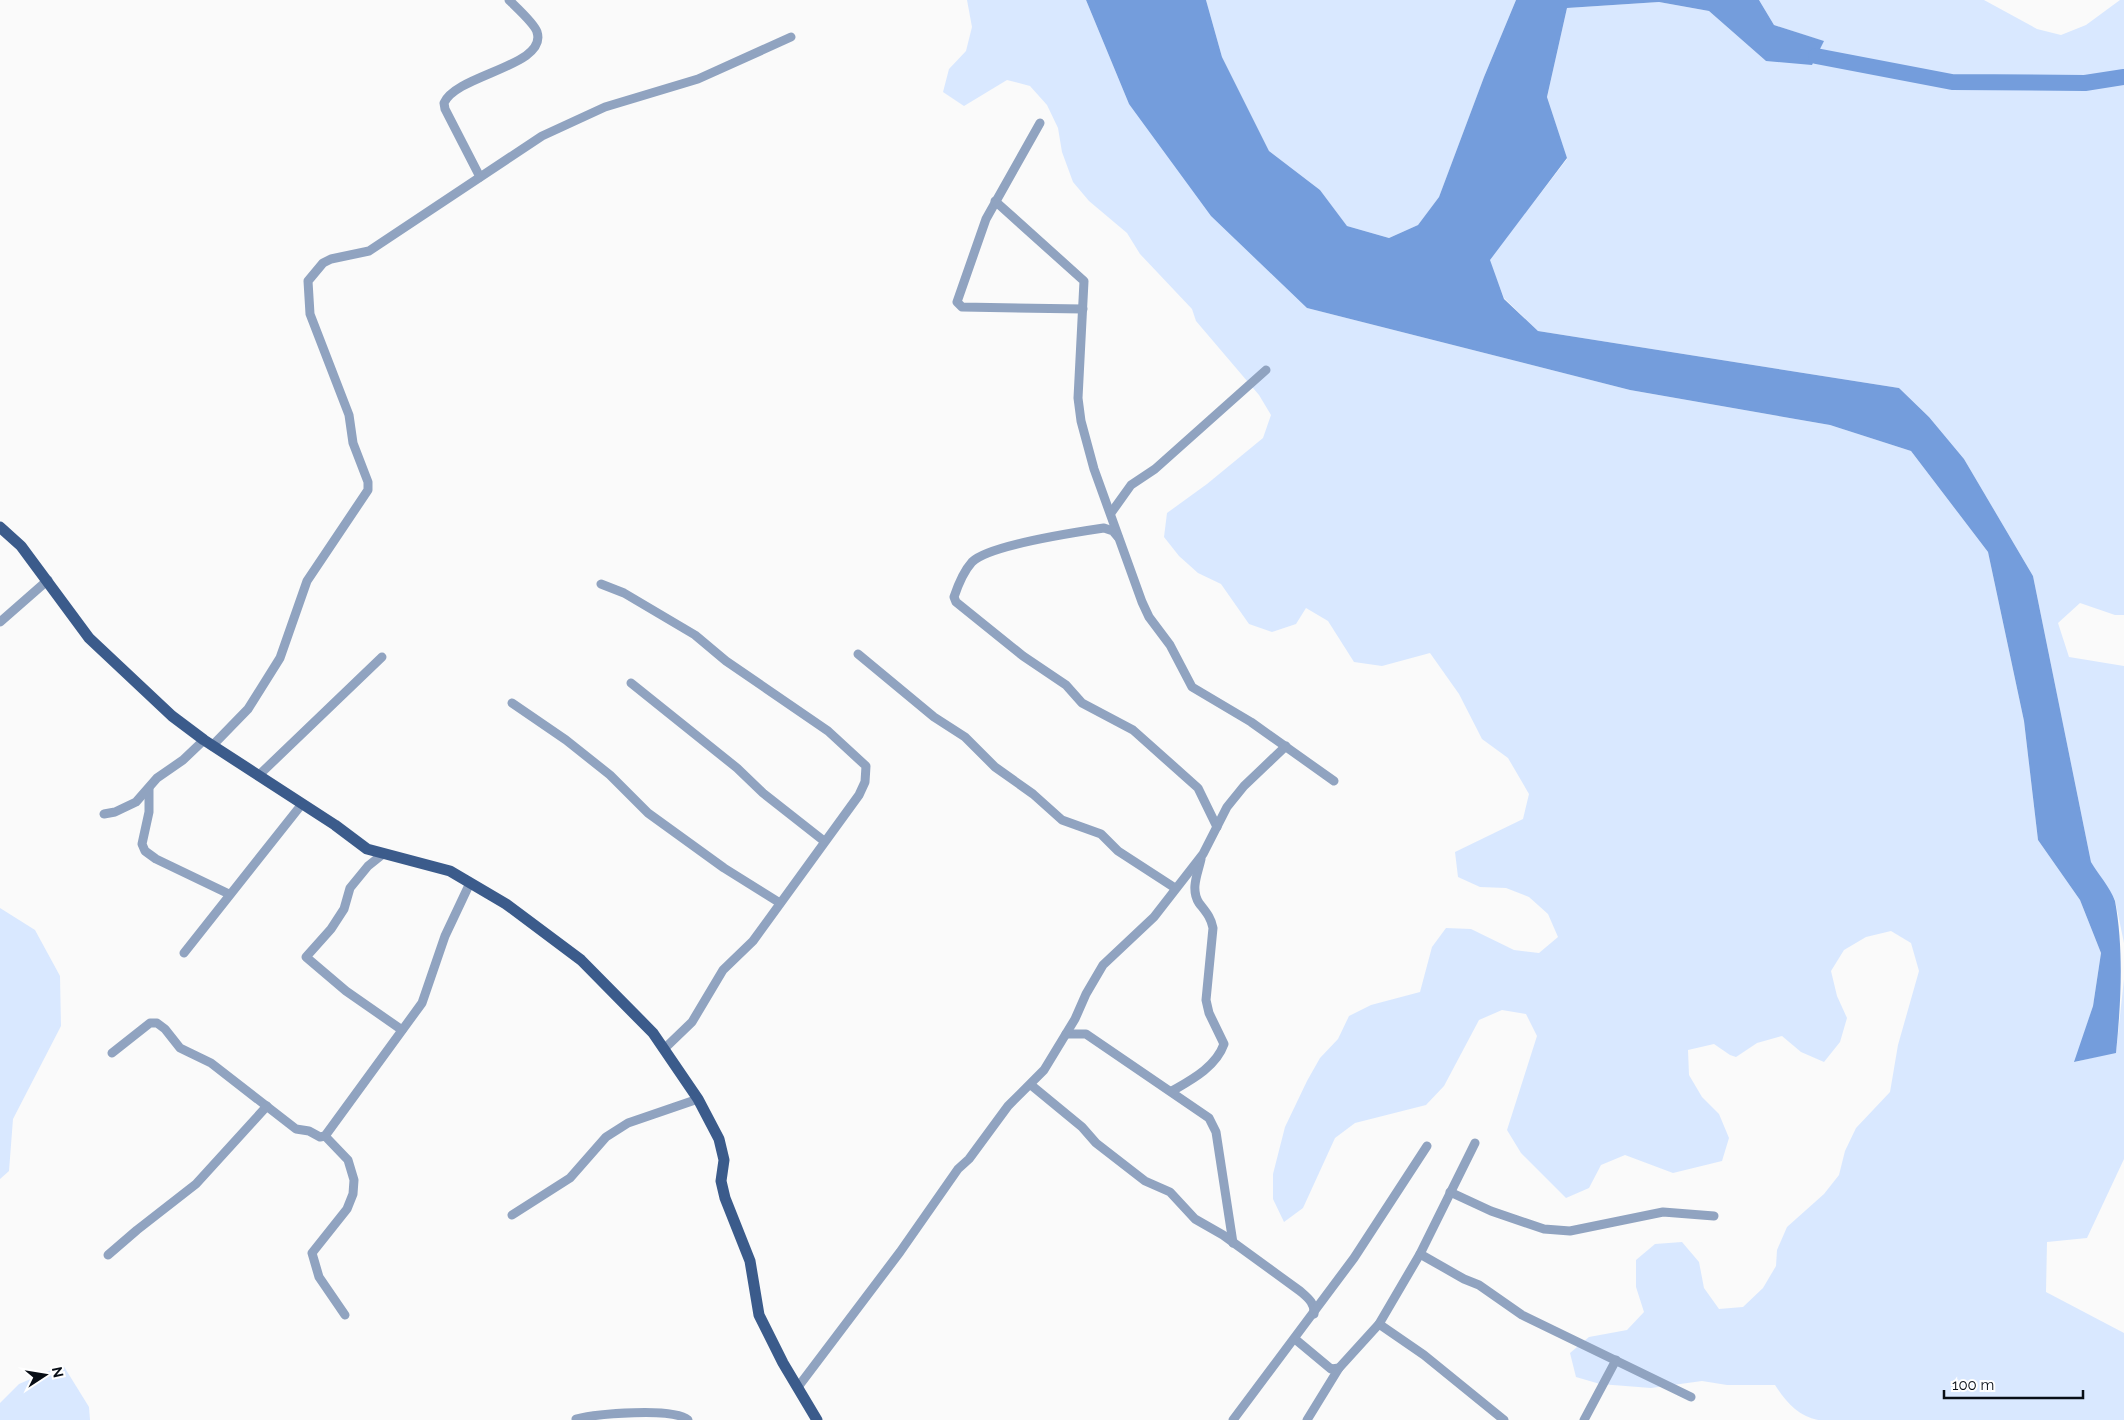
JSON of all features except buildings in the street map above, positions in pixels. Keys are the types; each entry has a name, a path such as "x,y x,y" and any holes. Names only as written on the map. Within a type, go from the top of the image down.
{"main road":[{"path":"0,527 21,546 48,580 76,623 89,638 172,716 208,743 302,804 366,849 450,871 506,904 581,960 653,1034 698,1099 723,1153 721,1181 725,1198 750,1262 759,1315 783,1363 818,1420"}],"street":[{"path":"480,178 445,109 444,103 455,89 521,60 534,52 538,42 537,31 510,0"},
{"path":"104,814 116,812 136,802 158,778 208,743 248,709 280,658 308,581 368,490 368,482 354,443 349,415 314,328 310,314 308,281 326,261 369,251 542,136 605,107 698,79 791,37"},
{"path":"1040,123 995,201 957,298 959,305 1083,309"},
{"path":"995,201 1084,281 1078,398 1081,421 1094,469 1112,513 1119,539 1142,602 1149,616 1170,645 1188,684 1286,746 1334,781"},
{"path":"1112,513 1132,485 1155,470 1266,370"},
{"path":"1119,539 1113,531 1104,528 1022,544 983,556 966,569 956,591 956,602 1022,656 1066,685 1082,703 1133,730 1198,788 1217,827"},
{"path":"0,622 48,580"},
{"path":"602,584 624,593 694,635 726,661 769,688 828,731 862,761 866,774 859,795 824,840 753,941 722,970 692,1022 664,1049"},
{"path":"858,654 934,716 966,737 994,767 1033,794 1062,820 1101,834 1118,851 1175,888"},
{"path":"258,776 382,657"},
{"path":"631,682 737,768 763,793 824,840"},
{"path":"512,703 566,740 610,775 656,819 724,868 780,903"},
{"path":"798,1387 900,1252 958,1170 969,1159 1008,1106 1044,1070 1076,1020 1094,978 1103,965 1154,917 1203,854 1227,808 1244,786 1286,746"},
{"path":"149,789 149,812 142,844 145,851 156,859 229,894"},
{"path":"184,953 302,804"},
{"path":"383,854 368,866 350,888 344,909 331,929 306,957 346,991 402,1030"},
{"path":"1172,1091 1202,1072 1222,1050 1224,1044 1209,1013 1206,1000 1213,928 1212,920 1199,902 1194,890 1203,854"},
{"path":"112,1053 150,1022 157,1023 165,1029 180,1048 211,1063 296,1129 309,1131 320,1137 325,1136 402,1030 427,992 445,936 470,883"},
{"path":"1066,1034 1086,1034 1210,1118 1213,1123 1233,1243"},
{"path":"1031,1085 1082,1127 1096,1143 1152,1186 1170,1192 1195,1219 1233,1243 1310,1300 1314,1308 1314,1314"},
{"path":"512,1214 570,1178 606,1137 639,1119 698,1099"},
{"path":"108,1255 196,1184 267,1106"},
{"path":"325,1136 348,1160 354,1180 353,1194 347,1210 338,1223 314,1248 312,1259 319,1278 346,1315"},
{"path":"1307,1420 1339,1368 1379,1324 1420,1254 1475,1142"},
{"path":"1233,1420 1295,1340 1354,1258 1427,1146"},
{"path":"1450,1192 1491,1211 1544,1229 1570,1231 1664,1212 1714,1216"},
{"path":"1420,1254 1464,1279 1479,1284 1522,1315 1691,1397"},
{"path":"1379,1324 1424,1354 1504,1420"},
{"path":"1295,1340 1331,1369 1339,1368"},
{"path":"1584,1420 1616,1360"},
{"path":"576,1419 599,1414 624,1413 680,1415 688,1420"}],"shaded area":[{"path":"967,0 1086,0 1129,104 1307,308 1630,390 1830,425 1911,451 1988,552 2024,721 2038,840 2080,900 2101,953 2093,1006 2075,1062 2116,1052 2124,979 2124,1159 2087,1238 2047,1242 2046,1292 2124,1333 2124,1420 1818,1420 1799,1412 1775,1385 1727,1385 1702,1381 1651,1388 1600,1384 1576,1377 1570,1353 1589,1337 1627,1330 1644,1312 1636,1287 1636,1260 1655,1244 1682,1242 1699,1262 1704,1288 1719,1309 1743,1307 1763,1288 1776,1266 1777,1250 1787,1227 1824,1194 1839,1175 1845,1151 1856,1128 1890,1092 1898,1045 1919,971 1911,943 1891,931 1866,937 1844,950 1831,971 1837,996 1847,1018 1840,1042 1824,1062 1801,1052 1782,1036 1757,1043 1736,1057 1714,1044 1688,1050 1689,1075 1702,1097 1719,1114 1729,1138 1722,1161 1673,1173 1625,1155 1601,1165 1589,1188 1566,1198 1521,1153 1507,1130 1537,1036 1526,1014 1502,1010 1479,1020 1444,1086 1426,1105 1355,1123 1335,1138 1303,1208 1284,1222 1273,1199 1273,1174 1285,1127 1320,1058 1338,1039 1349,1016 1371,1005 1420,992 1432,947 1446,928 1471,929 1514,950 1539,953 1558,937 1548,914 1529,897 1506,888 1480,887 1458,877 1455,852 1523,819 1529,794 1508,758 1482,739 1459,694 1430,653 1382,666 1354,662 1328,621 1306,608 1296,624 1272,632 1249,624 1221,584 1198,573 1179,556 1164,537 1167,513 1207,484 1263,438 1271,415 1259,395 1196,321 1192,309 1140,254 1127,233 1089,201 1073,182 1062,152 1058,128 1047,105 1030,86 1007,80 964,106 943,92 949,69 966,51 972,27"},
{"path":"1206,0 1516,0 1484,77 1439,197 1418,225 1389,238 1347,226 1320,190 1269,151 1222,57"},
{"path":"1759,0 1984,0 2037,29 2061,35 2086,25 2120,0 2124,0 2124,615 2115,615 2080,603 2058,623 2069,657 2124,666 2124,943 2115,900 2091,862 2033,576 1964,459 1929,417 1899,388 1538,331 1504,298 1489,260 1567,159 1547,97 1567,8 1659,2 1709,11 1766,61 1823,41 1774,25"},
{"path":"0,908 35,930 60,976 61,1026 13,1119 9,1171 0,1179"},
{"path":"63,1365 89,1407 90,1420 0,1420 0,1403 19,1384"}],"water":[{"path":"1086,0 1206,0 1222,57 1269,151 1320,190 1347,226 1389,238 1418,225 1439,197 1484,77 1516,0 1759,0 1774,25 1824,41 1812,65 1766,61 1709,11 1659,2 1567,8 1547,97 1567,158 1490,260 1504,299 1538,331 1899,388 1929,417 1964,459 2033,576 2091,862 2115,901 2121,957 2116,1053 2074,1062 2093,1006 2101,953 2080,900 2038,840 2024,721 1988,552 1911,451 1830,425 1630,390 1307,308 1211,216 1129,104"}],"waterway":[{"path":"1816,56 1952,82 2085,83 2124,77"}]}
